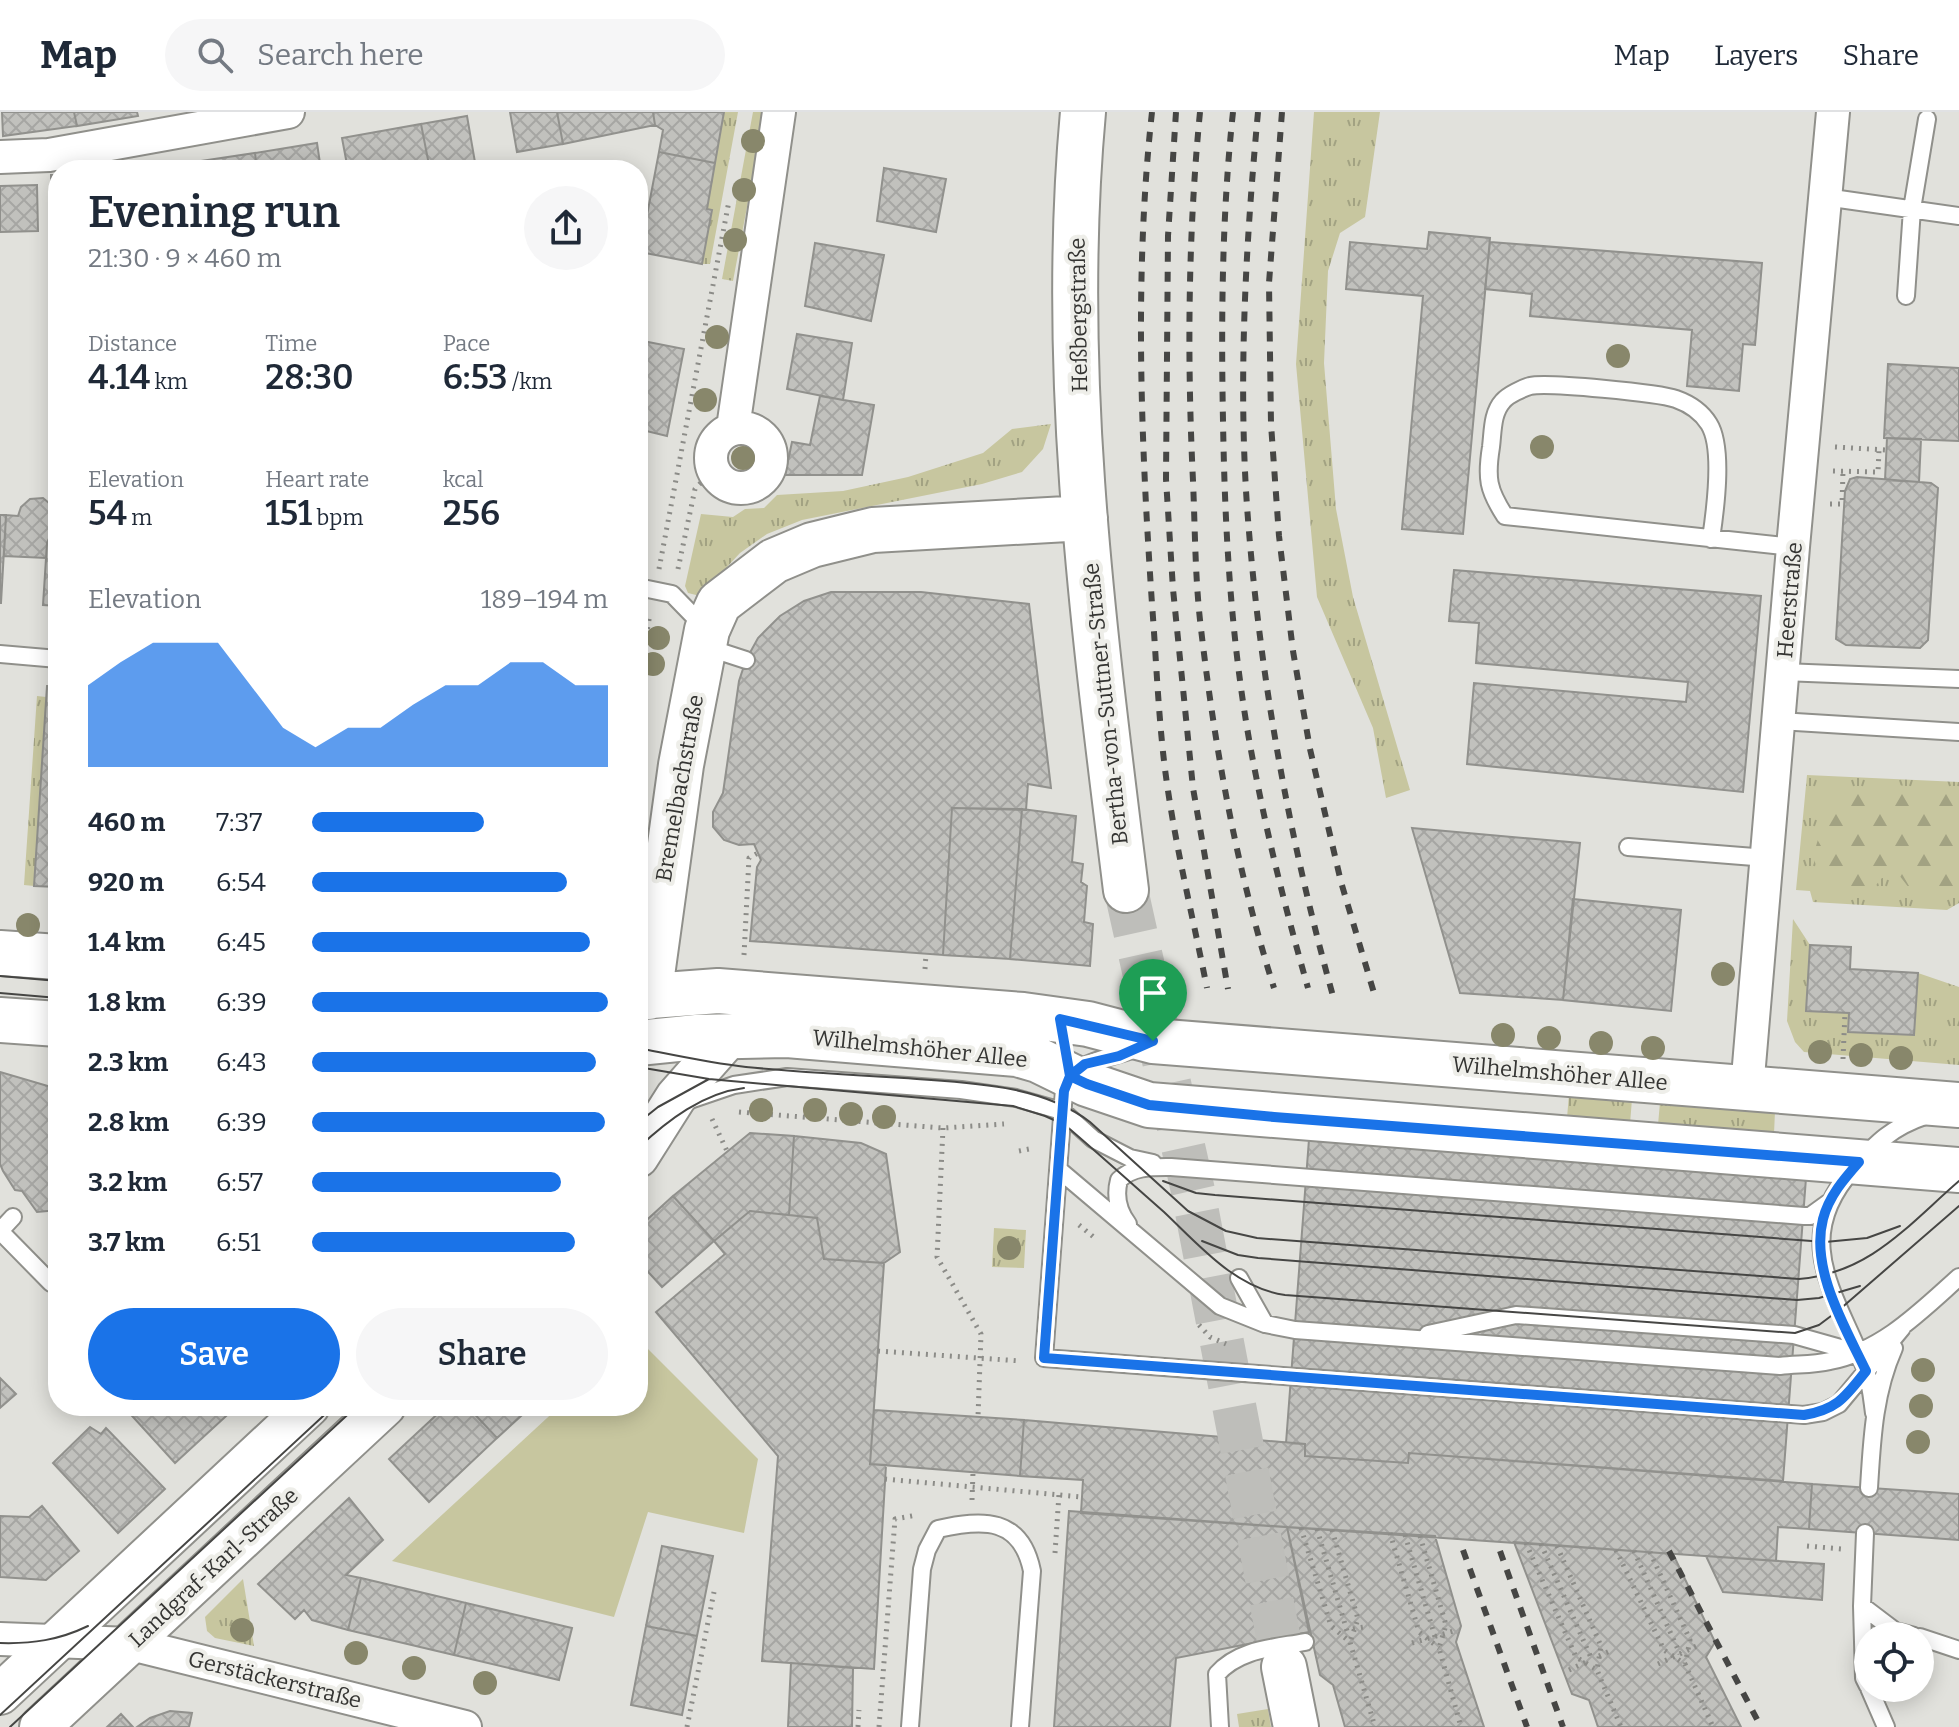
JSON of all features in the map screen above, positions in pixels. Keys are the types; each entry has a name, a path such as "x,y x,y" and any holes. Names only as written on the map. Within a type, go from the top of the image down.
{"main road":[{"name":"Heßbergstraße","path":"1083,112 1074,281 1085,518"},
{"name":"Bremelbachstraße","path":"648,967 706,638 719,603 774,561 812,545 873,530 1085,518"},
{"name":"Bertha-von-Suttner-Straße","path":"1085,518 1093,624 1126,890"},
{"path":"0,953 48,956"},
{"name":"Wilhelmshöher Allee","path":"648,997 718,991 1061,1026 1153,1041 1747,1089 1958,1098"},
{"path":"0,1020 48,1023"},
{"name":"Wilhelmshöher Allee","path":"648,1041 787,1035 1017,1054 1038,1060 1066,1083 1087,1084 1149,1105 1959,1170"},
{"path":"1294,1655 1296,1727"}],"street":[{"path":"0,157 49,155 288,112"},
{"path":"733,428 779,112"},
{"name":"Heerstraße","path":"1747,1089 1833,112"},
{"path":"733,428 753,430 767,442 771,462 763,479 745,488 726,485 713,470 710,453 718,437 733,428"},
{"path":"650,1121 729,1037"},
{"path":"0,1694 298,1416"},
{"name":"Landgraf-Karl-Straße","path":"40,1727 374,1416"},
{"name":"Gerstäckerstraße","path":"0,1639 131,1644 465,1727"}],"lane":[{"path":"1906,296 1912,209 1927,119"},
{"path":"1825,197 1959,216"},
{"path":"1711,539 1716,450 1711,426 1695,407 1672,397 1566,386 1530,386 1504,399 1495,416 1487,475 1493,498 1505,516 1711,539 1793,547"},
{"path":"648,589 672,594 706,638 746,660"},
{"path":"0,654 48,658"},
{"path":"1783,672 1959,679"},
{"path":"1779,721 1959,732"},
{"path":"1628,847 1767,858"},
{"path":"650,1121 694,1097 734,1085 787,1077 961,1090 1016,1098 1066,1083 1085,1064 1119,1056 1153,1041"},
{"path":"1066,1083 1093,1139 1130,1158 1171,1167 1804,1216 1810,1216 1828,1203"},
{"path":"1066,1083 1044,1358 1804,1415 1823,1412 1839,1404 1902,1328 1959,1277"},
{"path":"1874,1413 1866,1371 1824,1271 1821,1233 1828,1203 1843,1180 1874,1145 1900,1124 1958,1098"},
{"path":"1133,1232 1119,1207 1116,1190 1119,1180 1133,1170 1171,1167"},
{"path":"1058,1169 1220,1306 1265,1324 1295,1330 1780,1366 1832,1361 1858,1353 1902,1328"},
{"path":"13,1217 0,1231 48,1280"},
{"path":"1239,1278 1265,1324"},
{"path":"1407,1338 1516,1315 1794,1335 1858,1353"},
{"path":"1869,1488 1874,1413 1884,1370 1902,1328"},
{"path":"910,1727 922,1569 927,1550 938,1529 972,1514 1004,1526 1028,1551 1032,1571 1020,1727"},
{"path":"1862,1622 1865,1533"},
{"path":"1862,1606 1883,1622"},
{"path":"1934,1642 1959,1650"},
{"path":"1220,1727 1217,1674 1226,1664 1246,1653 1294,1655"},
{"path":"1875,1702 1886,1727"}],"path":[{"path":"648,580 731,189"},
{"path":"1837,471 1878,476 1883,450 1869,449"},
{"path":"678,570 695,489 713,470"},
{"path":"744,955 749,858 758,853"},
{"path":"1843,1072 1845,1012"},
{"path":"709,1112 727,1151"},
{"path":"724,1112 943,1128 937,1257 981,1334 978,1417"},
{"path":"878,1351 1034,1362 1044,1358"},
{"path":"972,1514 973,1472"},
{"path":"885,1479 1082,1497"},
{"path":"1301,1528 1331,1626 1350,1642 1375,1727"},
{"path":"1317,1529 1347,1631"},
{"path":"1332,1530 1358,1619 1350,1642"},
{"path":"1390,1533 1419,1632 1439,1648"},
{"path":"1405,1535 1435,1637"},
{"path":"1420,1536 1446,1625 1439,1648 1461,1727"},
{"path":"1526,1543 1576,1657 1597,1670"},
{"path":"1541,1544 1592,1660"},
{"path":"1557,1546 1601,1646 1597,1670 1621,1727"},
{"path":"1616,1550 1664,1650 1685,1664 1713,1727"},
{"path":"1634,1551 1680,1654"},
{"path":"1650,1552 1690,1640 1685,1664"},
{"path":"687,1727 714,1592"},
{"path":"1336,1634 1369,1626"},
{"path":"1412,1643 1457,1630"},
{"path":"1658,1664 1701,1644"},
{"path":"1569,1670 1612,1650"},
{"path":"858,1727 859,1710"}],"green space":[{"path":"724,112 738,112 710,264 702,264 712,210 707,209"},
{"path":"753,112 765,112 733,281 722,279"},
{"path":"1314,112 1380,112 1365,217 1340,233 1328,271 1324,363 1336,509 1353,597 1410,790 1386,798 1373,728 1317,597 1296,364"},
{"path":"1051,424 1043,449 1022,472 982,484 802,520 767,534 740,553 700,596 688,593 685,586 701,514 733,517 745,509 764,508 777,495 843,491 908,477 983,453 1012,429"},
{"path":"37,696 46,697 34,886 24,885"},
{"path":"1807,775 1959,782 1959,903 1947,910 1813,902 1810,891 1796,890"},
{"path":"1847,785 1864,793 1897,785 1959,790 1959,886 1913,893 1892,866 1871,891 1823,887 1813,856 1823,823 1821,793"},
{"path":"1793,919 1810,945 1807,1011 1849,1013 1848,1032 1914,1035 1918,973 1959,987 1959,1065 1804,1052 1795,1042 1787,1021"},
{"path":"1569,1094 1632,1099 1630,1124 1567,1118"},
{"path":"1660,1102 1775,1111 1774,1134 1658,1125"},
{"path":"994,1228 1026,1230 1024,1268 992,1267"},
{"path":"648,1349 758,1459 744,1533 648,1512 614,1617 392,1561 549,1416 648,1416"},
{"path":"243,1579 254,1646 215,1638 207,1631 205,1617"},
{"path":"1268,1709 1271,1727 1239,1727 1237,1714"}],"building":[{"path":"2,112 74,112 77,126 3,136"},
{"path":"74,112 137,112 138,116 77,126"},
{"path":"510,112 557,112 563,144 517,152"},
{"path":"557,112 653,112 655,125 563,144"},
{"path":"653,112 724,112 715,163 659,152 663,130 655,125"},
{"path":"467,116 475,160 428,160 421,124"},
{"path":"421,124 428,160 346,160 342,138"},
{"path":"317,143 320,160 256,160 255,153"},
{"path":"659,152 715,163 707,209 712,210 702,264 648,254 648,210"},
{"path":"255,153 256,160 207,160"},
{"path":"884,168 946,179 936,232 877,221"},
{"path":"37,185 38,231 0,232 0,186"},
{"path":"1429,232 1490,238 1463,534 1402,529 1423,296 1346,289 1350,242 1427,249"},
{"path":"1490,242 1762,263 1755,345 1743,344 1739,391 1687,386 1692,330 1530,316 1532,294 1485,289"},
{"path":"815,243 884,255 871,321 805,306"},
{"path":"797,334 852,343 843,400 787,389"},
{"path":"648,342 684,349 667,436 648,431"},
{"path":"1888,364 1959,368 1959,441 1884,438"},
{"path":"820,396 874,405 862,475 785,475 792,442 810,445"},
{"path":"1887,438 1921,439 1919,482 1885,480"},
{"path":"1850,479 1931,483 1938,488 1928,640 1920,648 1846,645 1836,639 1845,491"},
{"path":"43,498 48,502 46,558 4,556 6,515 18,516 21,507 30,499"},
{"path":"0,515 6,515 1,603 0,603"},
{"path":"47,543 48,605 43,605"},
{"path":"1454,570 1761,596 1743,792 1467,764 1474,683 1686,702 1688,682 1476,663 1479,623 1449,621"},
{"path":"831,592 921,592 1029,604 1051,788 1028,784 1026,810 952,808 943,955 750,941 757,867 761,860 754,844 739,845 724,840 713,827 713,812 723,793 739,681 746,660 758,638 780,616 804,601"},
{"path":"47,686 48,686 48,887 34,886"},
{"path":"952,808 1022,809 1010,959 943,955"},
{"path":"1022,809 1076,816 1072,862 1083,864 1081,882 1087,886 1084,922 1093,924 1090,966 1010,959"},
{"path":"1412,828 1580,843 1563,1000 1460,993"},
{"path":"1573,899 1681,910 1671,1011 1563,1000"},
{"path":"1810,945 1851,947 1850,969 1918,973 1914,1035 1848,1032 1849,1013 1806,1011"},
{"path":"0,1072 48,1086 48,1211 37,1212 22,1191 15,1190 0,1164"},
{"path":"1310,1126 1807,1165 1783,1481 1409,1453 1408,1463 1305,1456 1305,1444 1286,1443"},
{"path":"750,1133 794,1136 789,1215 750,1211 714,1241 673,1196"},
{"path":"794,1136 861,1143 886,1154 900,1252 884,1263 824,1259 817,1218 789,1215"},
{"path":"673,1196 714,1241 662,1287 648,1272 648,1219"},
{"path":"750,1211 817,1218 824,1259 884,1263 870,1464 886,1465 874,1669 762,1661 778,1456 656,1312 725,1254 714,1241"},
{"path":"0,1378 16,1394 0,1408"},
{"path":"874,1410 1024,1420 1020,1476 870,1464"},
{"path":"132,1416 226,1416 175,1463"},
{"path":"435,1416 476,1416 497,1438 429,1502 389,1459"},
{"path":"476,1416 521,1416 497,1438"},
{"path":"1024,1420 1305,1444 1305,1456 1408,1463 1409,1453 1812,1484 1809,1529 1778,1527 1776,1561 1081,1513 1083,1480 1020,1476"},
{"path":"90,1427 101,1434 106,1428 165,1489 118,1533 53,1463"},
{"path":"1812,1484 1959,1494 1959,1540 1809,1529"},
{"path":"349,1498 383,1540 346,1575 361,1578 348,1630 312,1620 304,1610 295,1619 258,1584"},
{"path":"42,1506 79,1551 46,1580 0,1577 0,1516 29,1517"},
{"path":"1069,1511 1287,1527 1309,1632 1176,1658 1170,1727 1054,1727"},
{"path":"1287,1527 1435,1536 1461,1626 1456,1642 1484,1727 1345,1727 1333,1685 1320,1675"},
{"path":"1514,1542 1673,1554 1715,1642 1706,1657 1741,1727 1598,1727 1589,1700 1572,1694"},
{"path":"662,1546 713,1556 697,1636 646,1626"},
{"path":"1706,1556 1824,1564 1822,1600 1723,1592"},
{"path":"361,1578 466,1603 454,1655 348,1630"},
{"path":"466,1603 572,1628 559,1680 454,1655"},
{"path":"646,1626 697,1636 682,1715 631,1705"},
{"path":"791,1663 853,1668 852,1727 788,1727"},
{"path":"170,1711 192,1713 189,1727 137,1727 150,1718"},
{"path":"121,1714 133,1727 107,1727"}],"tunnel":[{"path":"1126,890 1193,1191 1284,1667"}],"tram line":[{"path":"0,976 48,980"},
{"path":"0,993 48,997"},
{"path":"648,1050 746,1067 1001,1087 1048,1099 1090,1122 1188,1211 1226,1231 1257,1238 1799,1279 1824,1275 1867,1257 1886,1245 1959,1181"},
{"path":"648,1069 709,1079 1013,1106 1045,1116 1065,1125 1219,1263 1250,1284 1285,1295 1795,1333 1819,1325 1839,1310 1959,1206"},
{"path":"648,1115 709,1079"},
{"path":"648,1139 700,1102 744,1088"},
{"path":"1163,1181 1196,1193 1215,1195 1825,1242 1867,1238 1900,1226"},
{"path":"1202,1241 1238,1255 1258,1258 1797,1300 1819,1298 1860,1286"},
{"path":"0,1715 323,1416"},
{"path":"10,1727 346,1416"},
{"path":"0,1643 45,1640 88,1626"}],"railway":[{"path":"1152,112 1141,296 1142,419 1148,542 1164,761 1207,988"},
{"path":"1176,112 1168,236 1166,479 1173,589 1193,788 1228,989"},
{"path":"1200,112 1193,204 1189,343 1198,603 1228,806 1248,897 1274,988"},
{"path":"1233,112 1224,227 1222,344 1231,599 1241,688 1256,776 1308,988"},
{"path":"1258,112 1250,210 1243,408 1252,568 1268,692 1289,814 1333,996"},
{"path":"1282,112 1269,283 1271,424 1279,536 1293,651 1310,749 1341,882 1374,993"},
{"path":"1463,1550 1527,1727"},
{"path":"1500,1551 1563,1727"},
{"path":"1669,1551 1761,1727"}],"route":[{"path":"1153,1041 1060,1019 1070,1076 1064,1091 1044,1358 1804,1415 1823,1412 1839,1404 1866,1371 1830,1290 1821,1253 1823,1218 1828,1203 1859,1162 1149,1105 1070,1076 1085,1064 1119,1056 1153,1041"}]}
